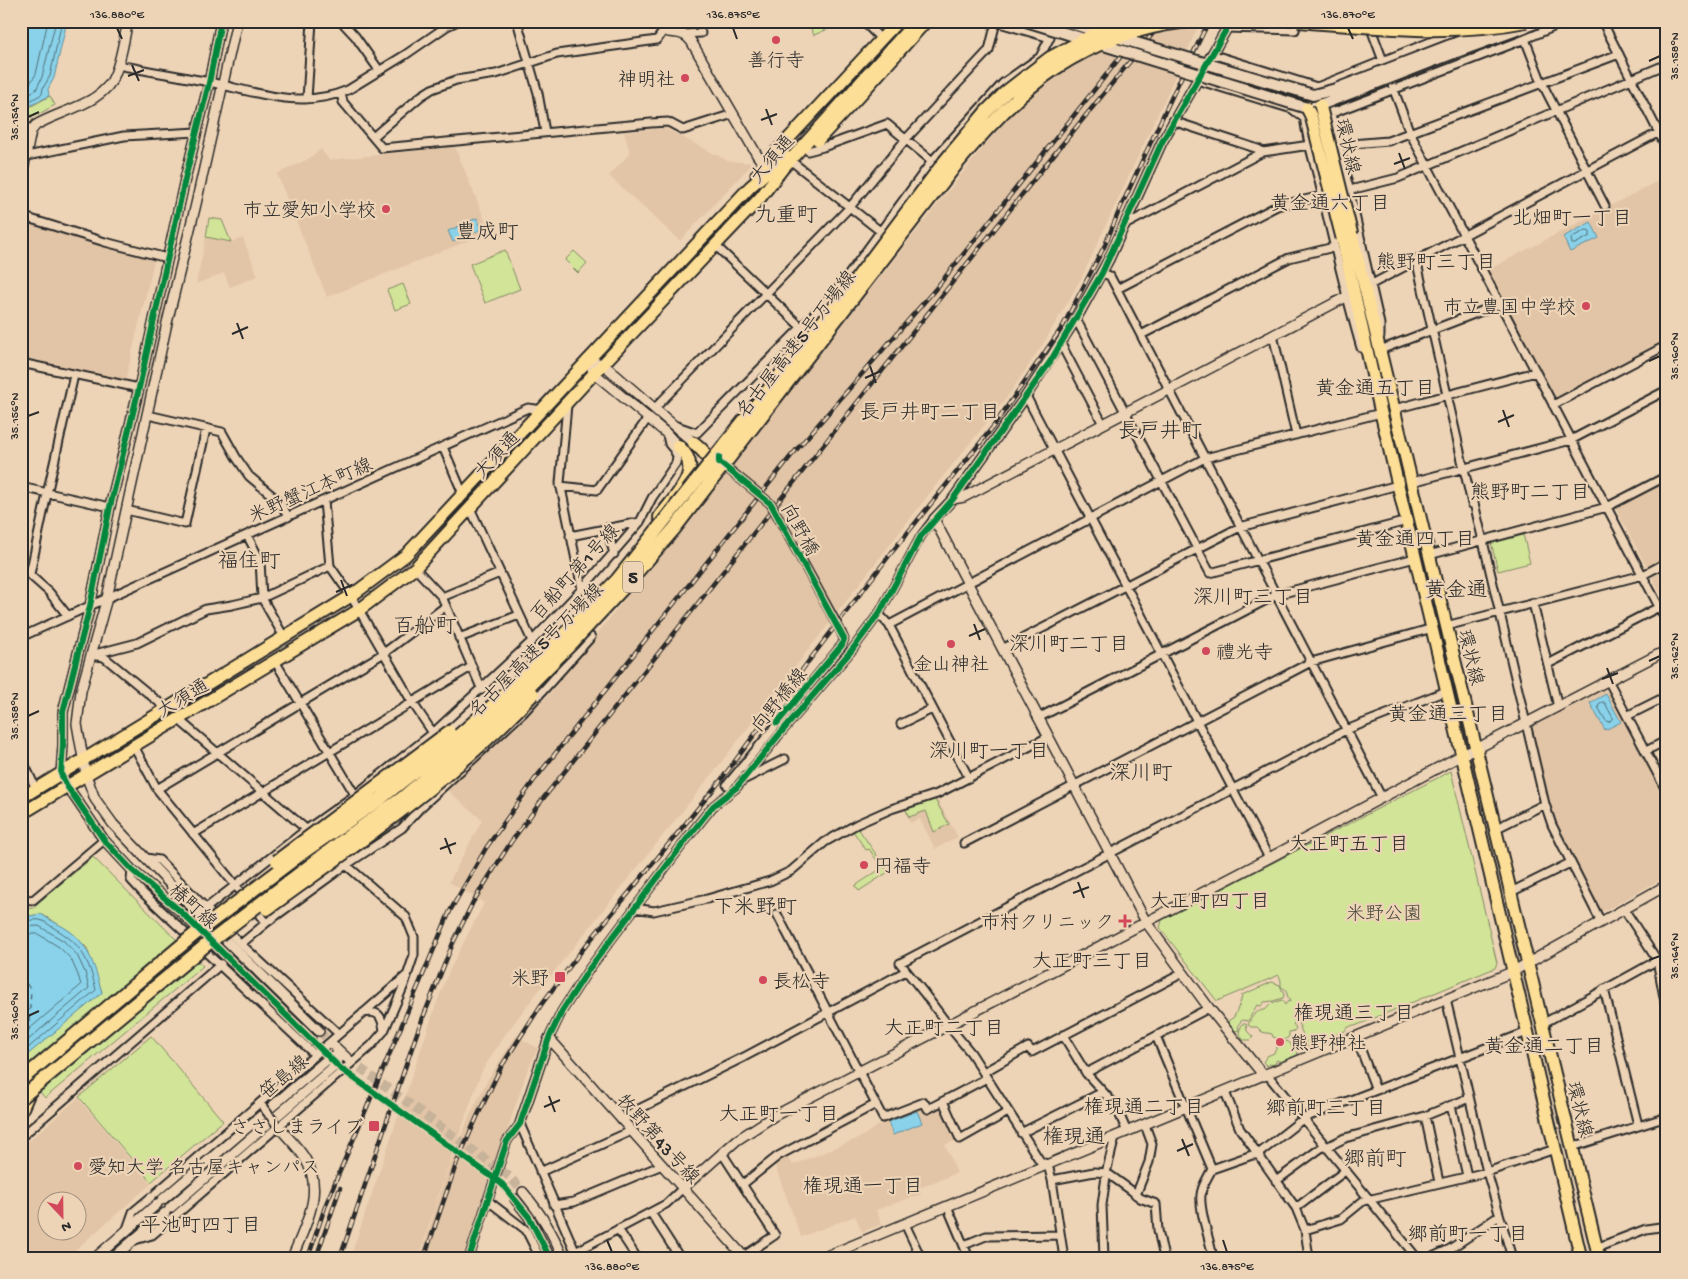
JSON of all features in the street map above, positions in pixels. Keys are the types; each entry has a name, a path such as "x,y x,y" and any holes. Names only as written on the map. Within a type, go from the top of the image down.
{"highway":[{"name":"名古屋高速5号万場線","path":"21,1080 195,934 380,799 450,743 508,692 617,580 846,292 945,161 986,112 1006,92 1050,58 1093,35 1135,21"},
{"name":"名古屋高速5号万場線","path":"25,1095 206,945 342,841 402,799 517,698 572,643 674,529 954,166 1016,99 1057,66 1103,42 1144,30 1187,21"},
{"path":"1298,21 1390,28 1455,29 1490,27 1526,21"},
{"path":"206,945 251,921 394,817 467,758 524,703 629,591 677,532 711,483 712,468 706,452 694,442"},
{"path":"195,934 230,898 444,737 501,687 610,576 660,517 687,481 690,466 689,458 684,451 677,451"},
{"path":"21,1110 25,1095"}],"main road":[{"path":"750,187 764,165 898,21"},
{"name":"大須通","path":"21,814 359,610 415,568 594,373 760,198 780,166 910,21"},
{"name":"大須通","path":"21,798 351,596 406,555 750,187 780,166 916,21"},
{"path":"760,198 796,164 926,21"},
{"path":"1026,21 1306,114 1320,105 1513,21"},
{"path":"1064,21 1315,91 1336,89 1541,21"},
{"name":"環状線","path":"1315,91 1320,105 1347,236 1381,413 1581,1258"},
{"name":"環状線","path":"1306,114 1311,116 1380,350 1598,1253"}],"street":[{"path":"21,180 31,131 36,124 90,100 110,84 118,65 128,21"},
{"path":"61,774 64,745 63,712 90,606 110,507 139,388 222,21"},
{"name":"椿町線","path":"237,21 167,323 107,598 81,691 77,724 86,775 95,799 109,818 187,902 319,1031"},
{"path":"307,99 312,21"},
{"path":"341,21 355,36 379,70"},
{"path":"118,65 209,82 284,100 307,99 341,93 405,55 447,26 458,21"},
{"path":"516,21 538,93 545,132"},
{"path":"862,21 881,39"},
{"path":"675,425 697,433 836,292 932,162 1003,83 1040,58 1058,21"},
{"path":"469,1258 507,1141 520,1124 550,1038 562,1011 588,970 713,806 736,788 852,650 879,614 921,536 953,498 1026,396 1076,319 1102,273 1162,142 1229,25 1295,30 1298,21"},
{"path":"1368,21 1410,133 1667,622"},
{"path":"1369,357 1363,353 1346,297 1310,144 1304,110 1306,101 1310,92 1383,60 1484,21"},
{"path":"1197,80 1306,114 1331,114 1525,39 1556,26 1563,21"},
{"path":"1602,21 1667,149"},
{"path":"655,408 850,207 906,139 989,50 994,22 1050,38"},
{"path":"373,137 421,96 432,89 456,80 496,74 557,54 657,40 662,26 668,32 684,34 701,33"},
{"path":"684,34 691,41 764,165"},
{"path":"1525,39 1542,83 1605,206"},
{"path":"1212,54 1315,91 1326,99 1340,145 1372,284 1380,324 1380,350 1500,304"},
{"path":"1340,145 1388,141 1619,54"},
{"path":"1350,190 1398,178 1429,166 1667,64"},
{"path":"341,93 343,102 382,148 668,122 683,130 733,114"},
{"path":"1173,121 1263,152"},
{"path":"21,124 31,131"},
{"path":"808,151 887,124 932,162"},
{"path":"1372,284 1416,259 1667,128"},
{"path":"27,156 124,136 197,132"},
{"path":"1125,225 1263,152 1310,144"},
{"path":"796,164 880,231"},
{"path":"1117,289 1277,206 1322,196"},
{"path":"21,216 105,242 167,258"},
{"path":"715,245 801,327 807,346 719,457"},
{"path":"1141,336 1289,258 1334,247"},
{"path":"1416,259 1545,804 1552,826 1600,922"},
{"path":"1102,273 1110,276 1117,289 1382,798"},
{"path":"953,498 964,497 1054,448 1346,297"},
{"path":"1076,319 1210,573 1407,521"},
{"path":"1273,335 1296,435"},
{"path":"1061,344 1103,424"},
{"path":"1553,405 1667,345"},
{"path":"587,360 603,364 694,442"},
{"path":"587,360 594,373 666,433 677,451"},
{"path":"21,375 23,363 139,388"},
{"path":"1394,408 1536,372"},
{"path":"30,574 74,375"},
{"path":"1412,482 1571,440 1667,390"},
{"path":"1026,396 1269,858"},
{"path":"569,400 565,413 560,486 582,589"},
{"name":"米野蟹江本町線","path":"21,638 528,408 543,410"},
{"path":"889,625 1205,458 1381,413"},
{"path":"148,415 222,432 249,476 281,502 288,517"},
{"path":"560,486 597,490 648,418"},
{"path":"126,510 185,524 206,429"},
{"path":"443,447 464,494"},
{"name":"百船町第1号線","path":"205,909 433,733 482,690 532,642 614,554 640,522 652,498 676,463 677,451"},
{"name":"向野橋","path":"719,457 719,462 771,504 840,630"},
{"path":"1429,554 1607,507 1667,476"},
{"path":"1002,649 1240,527 1398,485"},
{"path":"21,488 110,507"},
{"path":"324,501 330,566 351,596 412,702 433,733"},
{"path":"470,508 532,642"},
{"path":"934,519 1146,922 1209,1008 1304,1118 1417,1258"},
{"path":"570,536 640,522"},
{"path":"607,528 614,554"},
{"path":"247,535 260,560 262,598 284,637"},
{"path":"1038,718 1276,595 1415,558"},
{"path":"1446,626 1642,575 1667,562"},
{"path":"91,655 137,643 206,609 262,598 330,566"},
{"path":"21,567 49,592 68,616"},
{"path":"415,568 442,597 482,690"},
{"path":"442,597 500,573"},
{"path":"1533,603 1558,706"},
{"path":"157,790 384,653 446,606"},
{"path":"1548,664 1659,607"},
{"path":"879,614 889,625 969,778"},
{"path":"460,638 519,615"},
{"path":"964,843 1311,662 1432,628"},
{"name":"向野橋線","path":"727,785 842,645 844,639 840,630"},
{"path":"241,944 266,923 346,865 402,828 419,809 498,738 542,693 591,637"},
{"path":"520,1124 577,1255 618,1229 666,1204 737,1140 768,1119 1269,858 1462,755 1667,650"},
{"path":"91,655 104,657 166,708"},
{"path":"514,658 525,664 546,657 542,693"},
{"path":"275,661 384,840"},
{"path":"193,834 472,667"},
{"path":"1608,680 1667,792"},
{"path":"1064,1258 1048,1165 1040,1161 971,1053 900,964 1346,730 1446,691"},
{"path":"1627,716 1667,696"},
{"path":"901,724 932,709"},
{"path":"170,1214 371,1046 384,1031 404,985 415,946 412,929 406,917 178,719"},
{"path":"634,908 654,911 708,899 770,881 791,871 826,842 857,824 891,809 937,794 1048,737"},
{"path":"1646,752 1667,740"},
{"path":"134,746 157,790 266,923"},
{"path":"21,758 36,789"},
{"path":"742,780 785,760"},
{"name":"椿町線","path":"61,774 67,786 104,840 132,870 180,911 311,1039"},
{"path":"1495,828 1545,804"},
{"path":"21,899 33,900 104,840"},
{"path":"146,858 159,860 241,944 339,1034"},
{"path":"1510,892 1570,863"},
{"path":"132,870 131,880 143,893 322,1055 338,1067"},
{"path":"822,1258 1512,972 1667,885"},
{"path":"1624,909 1657,960 1667,1013"},
{"path":"777,914 883,1118 924,1102 928,1109 986,1075 1028,1046 1032,1052 1183,973"},
{"path":"1542,1024 1667,955"},
{"path":"1657,960 1667,958"},
{"path":"21,1137 221,964"},
{"path":"622,1121 637,1110 906,971"},
{"path":"157,1198 261,1105 322,1055 339,1034 406,976"},
{"path":"1604,989 1638,1125"},
{"path":"1446,999 1487,1172 1512,1258"},
{"path":"1086,1073 1209,1008"},
{"path":"363,1013 372,1011 378,1015 382,1019 384,1031"},
{"path":"1213,1258 1201,1208 1200,1193 1212,1169 1252,1155 1258,1155 1304,1118 1527,1032"},
{"path":"1063,1035 1086,1073 1116,1106 1127,1132"},
{"path":"1156,1036 1212,1169"},
{"path":"1356,1037 1376,1090"},
{"name":"牧野第43号線","path":"550,1038 745,1257"},
{"path":"332,1044 349,1060"},
{"name":"笹島線","path":"95,1258 127,1230 157,1198 322,1055 341,1053 338,1067 170,1214 133,1240 113,1258"},
{"path":"1021,1133 1103,1092"},
{"path":"1225,1092 1240,1129 1296,1208 1305,1230 1309,1258"},
{"path":"1276,1181 1326,1146 1345,1138 1425,1116 1469,1098"},
{"path":"943,1101 960,1139 1008,1112"},
{"path":"743,1184 778,1156 876,1104"},
{"path":"261,1105 306,1158 313,1178 314,1198 292,1258"},
{"path":"1451,1105 1467,1176"},
{"path":"1425,1116 1439,1182"},
{"path":"1572,1147 1667,1116"},
{"path":"1136,1196 1149,1162 1152,1144 1145,1125"},
{"path":"540,1172 631,1131"},
{"path":"1104,1258 1102,1205 1115,1137"},
{"path":"1305,1230 1341,1219 1363,1200 1487,1172 1555,1149"},
{"path":"722,1153 774,1235 745,1257"},
{"path":"554,1205 574,1202 662,1165"},
{"path":"1296,1208 1345,1171"},
{"path":"1052,1180 1094,1172 1107,1173 1136,1196 1156,1204 1158,1230 1164,1258"},
{"path":"522,1192 539,1211 552,1232 563,1258"},
{"path":"515,1199 529,1217 550,1258"},
{"path":"487,1200 526,1230 540,1258"},
{"path":"947,1206 969,1258"},
{"path":"651,1213 680,1258"},
{"path":"1430,1258 1450,1250 1499,1216"},
{"path":"905,1224 920,1258"},
{"path":"1598,1253 1646,1229 1667,1226"},
{"path":"618,1229 637,1258"},
{"path":"964,1245 986,1236 1060,1235"}],"shaded area":[{"path":"1083,21 1201,21 1081,279 1045,341 1006,399 940,480 717,768 502,1039 481,1073 439,1193 419,1258 350,1258 437,1002 449,971 484,903 449,882 482,820 446,789 518,726 551,692"},
{"path":"665,128 728,161 753,163 680,241 609,176 630,153 624,132"},
{"name":"市立愛知小学校","path":"455,147 490,232 327,297 277,174 308,159 321,149 329,160"},
{"name":"市立豊国中学校","path":"1667,176 1667,341 1554,399 1486,271"},
{"path":"22,219 155,257 125,382 24,361 27,350 21,349"},
{"path":"206,237 231,242 243,238 258,276 230,287 224,273 196,284"},
{"path":"1667,480 1667,605 1616,507"},
{"path":"1604,690 1609,692 1626,721 1667,799 1667,876 1604,911 1599,910 1554,822 1532,727"},
{"path":"935,796 958,837 935,849 920,819 910,823 903,806"},
{"path":"516,1036 538,1048 526,1074 465,1258 420,1258 445,1177 468,1119 488,1079"},
{"name":"愛知大学 名古屋キャンパス","path":"78,1098 151,1184 88,1239 88,1192 38,1192 38,1242 84,1242 66,1258 21,1258 21,1148"},
{"path":"941,1105 956,1140 945,1145 957,1173 919,1188 921,1194 876,1210 882,1224 862,1232 855,1216 801,1237 774,1163 786,1156 793,1165 859,1138 882,1122 919,1107 921,1107 925,1114"}],"green space":[{"path":"817,21 847,21 814,35 810,26"},
{"path":"50,96 55,105 32,118 26,109"},
{"path":"209,218 222,220 231,242 206,237"},
{"path":"505,250 520,289 485,303 470,264"},
{"path":"574,251 587,263 578,273 565,260"},
{"path":"403,284 411,304 395,310 387,290"},
{"path":"1523,534 1530,563 1498,571 1491,542"},
{"name":"米野公園","path":"1451,771 1497,963 1495,968 1355,1026 1353,1025 1345,1031 1308,1047 1297,1020 1293,1024 1296,1028 1294,1031 1289,1032 1289,1037 1284,1040 1273,1037 1272,1034 1262,1032 1257,1027 1248,1025 1254,1014 1265,1010 1272,1003 1282,1000 1285,1005 1288,1001 1290,1002 1285,989 1281,987 1279,975 1217,1001 1160,928 1162,920"},
{"path":"934,798 949,824 934,832 926,811 909,817 905,807"},
{"path":"858,828 888,872 859,891 855,886 882,868 853,831"},
{"path":"93,857 203,966 45,1098 23,1071 21,1072 21,1060 102,992 87,948 71,932 41,914 21,915 21,909 34,908"},
{"path":"1272,982 1280,985 1284,995 1283,998 1264,1002 1261,1006 1257,1005 1248,1021 1242,1020 1238,1025 1239,1030 1236,1031 1228,1024 1228,1021 1234,1017 1242,995"},
{"path":"1242,1024 1246,1024 1247,1031 1253,1037 1250,1040 1243,1040 1239,1032"},
{"path":"151,1036 223,1121 151,1182 79,1097"},
{"path":"1287,1041 1291,1044 1292,1048 1298,1051 1297,1057 1290,1058 1283,1063 1277,1060 1274,1065 1270,1064 1267,1066 1263,1062 1267,1056 1274,1053 1277,1047"}],"water":[{"path":"21,21 67,21 54,78 48,89 49,96 27,107 21,115"},
{"path":"477,218 482,229 453,242 448,231"},
{"path":"1591,222 1599,238 1570,252 1563,237"},
{"path":"1606,694 1621,722 1605,730 1590,703"},
{"path":"41,914 64,927 78,938 88,952 95,968 102,993 21,1060 21,915"},
{"path":"917,1111 922,1123 893,1135 888,1122"}],"ferry route":[{"path":"21,974 31,991 27,1055"}],"tunnel":[{"path":"319,1031 332,1044"},
{"path":"311,1039 323,1052"},
{"path":"349,1060 510,1177 523,1192"},
{"path":"340,1068 502,1184 515,1199"}],"railway":[{"path":"308,1258 326,1204 450,911 486,848 535,779 791,456 938,286 1149,21"},
{"path":"340,1258 418,1030 453,943 473,902 511,842 542,800 1047,163 1163,21"},
{"path":"424,1258 457,1162 477,1117 501,1067 541,1005 579,954 721,780 892,552 993,427 1063,326 1105,245 1175,90 1209,21"},
{"path":"316,1258 340,1188"}],"cycle path":[{"path":"221,21 209,83 185,179 139,388 110,507 90,606 63,712 61,774 67,786 104,840 132,870 180,911 340,1068 502,1184 529,1217 550,1258"},
{"path":"469,1258 507,1141 520,1124 549,1038 562,1011 589,969 713,806 736,788 852,650 880,612 921,536 953,499 1050,362 1102,273 1162,142 1231,21"},
{"path":"719,457 719,462 771,504 844,639 842,645 777,723"}],"place":[{"name":"善行寺","path":"776,40"},
{"name":"神明社","path":"685,78"},
{"name":"市立愛知小学校","path":"386,209"},
{"name":"市立豊国中学校","path":"1586,306"},
{"name":"金山神社","path":"951,644"},
{"name":"禮光寺","path":"1206,651"},
{"name":"円福寺","path":"864,865"},
{"name":"市村クリニック","path":"1125,921"},
{"name":"米野","path":"560,977"},
{"name":"長松寺","path":"763,980"},
{"name":"熊野神社","path":"1280,1042"},
{"name":"ささしまライブ","path":"374,1126"},
{"name":"愛知大学 名古屋キャンパス","path":"78,1166"}],"district":[{"name":"黄金通六丁目","path":"1330,202"},
{"name":"九重町","path":"786,214"},
{"name":"北畑町一丁目","path":"1572,217"},
{"name":"豊成町","path":"487,231"},
{"name":"熊野町三丁目","path":"1436,261"},
{"name":"黄金通五丁目","path":"1375,387"},
{"name":"長戸井町二丁目","path":"930,411"},
{"name":"長戸井町","path":"1160,430"},
{"name":"熊野町二丁目","path":"1530,491"},
{"name":"黄金通四丁目","path":"1415,538"},
{"name":"福住町","path":"249,560"},
{"name":"黄金通","path":"1456,589"},
{"name":"深川町三丁目","path":"1253,596"},
{"name":"百船町","path":"425,625"},
{"name":"深川町二丁目","path":"1069,643"},
{"name":"黄金通三丁目","path":"1448,713"},
{"name":"深川町一丁目","path":"989,750"},
{"name":"深川町","path":"1141,772"},
{"name":"大正町五丁目","path":"1349,843"},
{"name":"大正町四丁目","path":"1210,900"},
{"name":"下米野町","path":"755,906"},
{"name":"大正町三丁目","path":"1092,960"},
{"name":"権現通三丁目","path":"1354,1012"},
{"name":"大正町二丁目","path":"944,1027"},
{"name":"黄金通二丁目","path":"1544,1045"},
{"name":"権現通二丁目","path":"1144,1106"},
{"name":"郷前町三丁目","path":"1326,1107"},
{"name":"大正町一丁目","path":"779,1113"},
{"name":"権現通","path":"1074,1136"},
{"name":"郷前町","path":"1375,1158"},
{"name":"権現通一丁目","path":"863,1185"},
{"name":"平池町四丁目","path":"201,1224"},
{"name":"郷前町一丁目","path":"1468,1233"}]}
